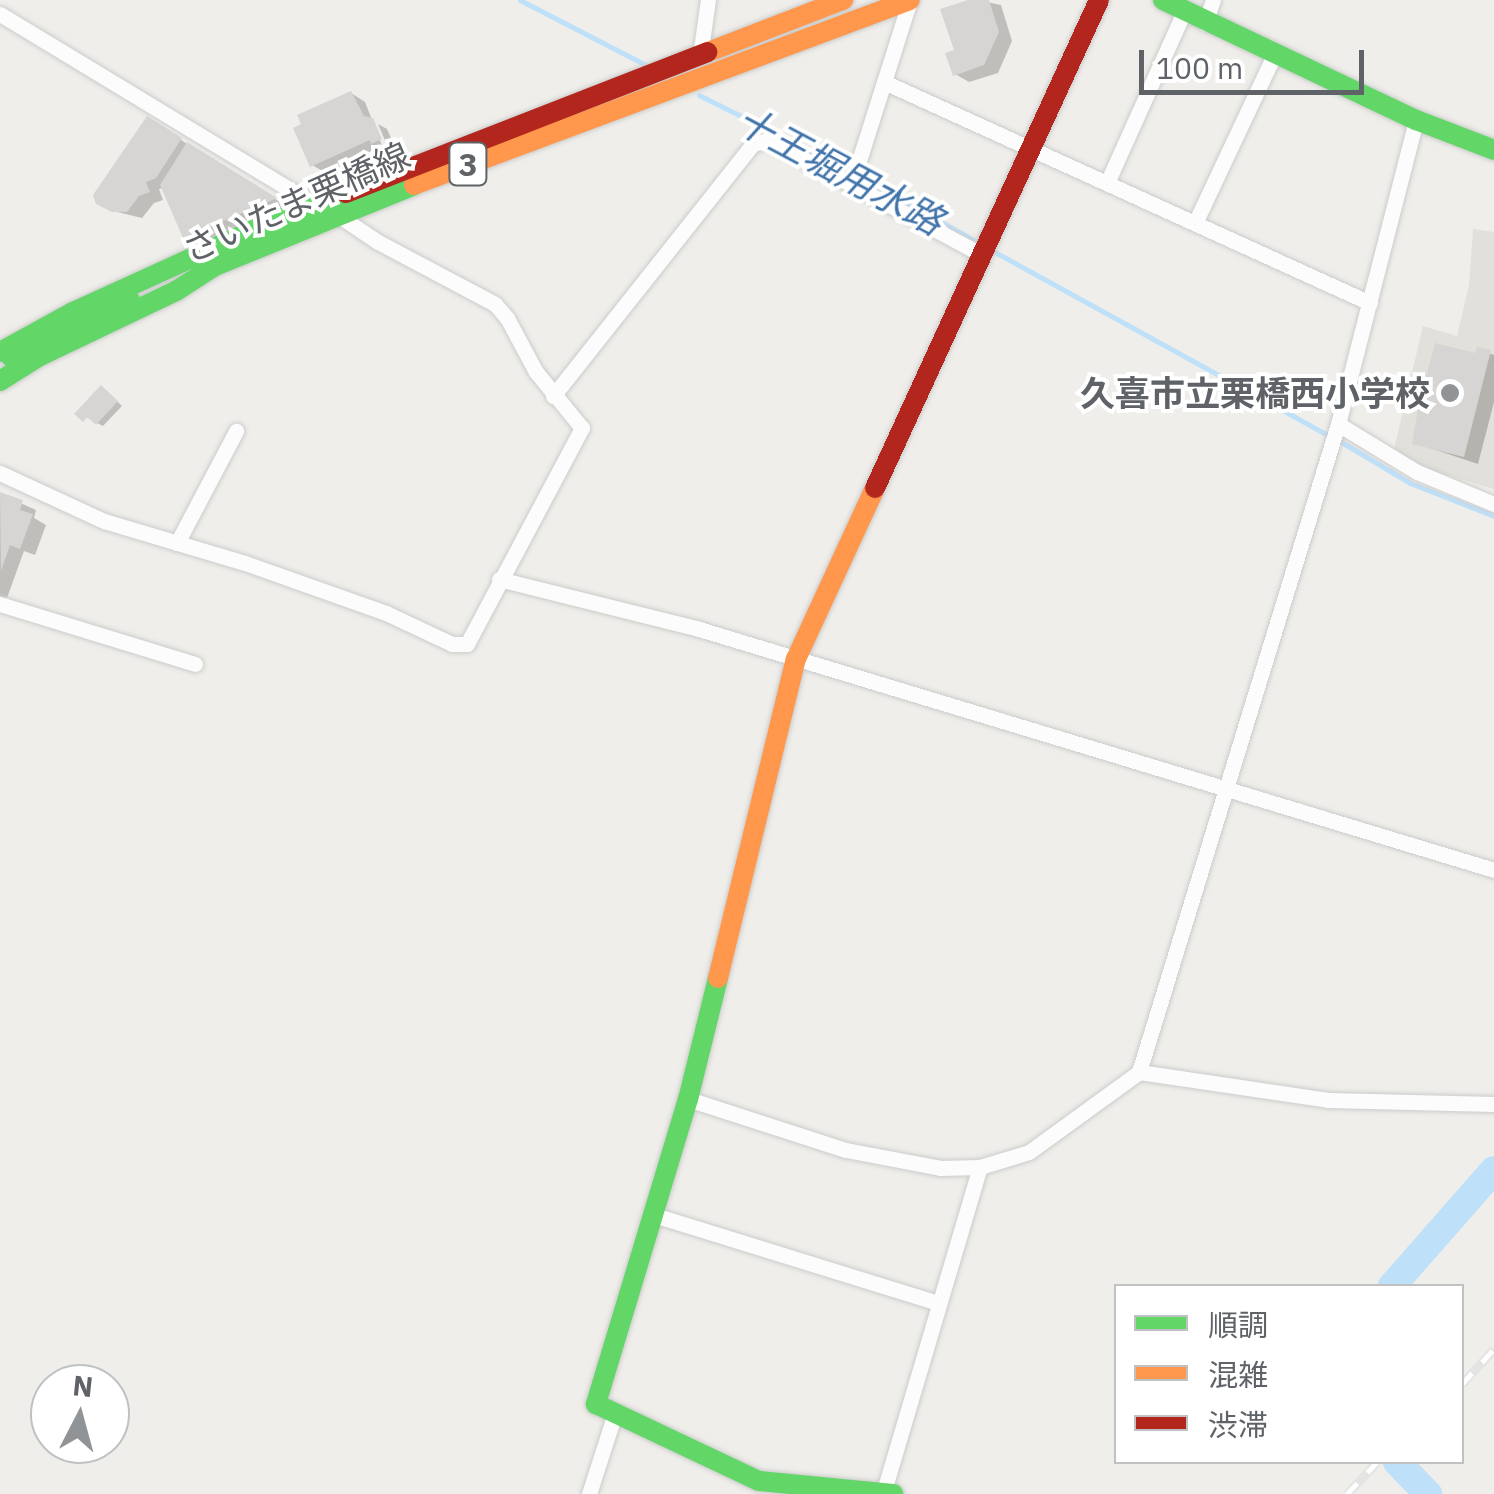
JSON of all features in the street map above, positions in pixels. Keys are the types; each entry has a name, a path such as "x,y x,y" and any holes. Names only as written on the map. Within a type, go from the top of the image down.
{"main road":[{"name":"さいたま栗橋線","path":"0,352 73,312 315,205 842,0"},
{"name":"さいたま栗橋線","path":"0,381 38,357 176,291 215,266 338,214 689,79 910,0"},
{"path":"894,1494 759,1482 596,1404 688,1099 796,659 1100,0"},
{"path":"1163,0 1416,120 1494,150"},
{"path":"0,362 188,274 215,266"}],"street":[{"path":"700,56 708,0"},
{"path":"858,167 910,0"},
{"path":"1206,23 1213,0"},
{"path":"1107,184 1184,12"},
{"path":"0,14 315,205"},
{"path":"1196,224 1274,55"},
{"path":"884,82 1370,303"},
{"path":"688,1099 846,1150 940,1168 980,1167 1029,1152 1139,1072 1338,424 1416,120"},
{"path":"553,396 753,144 768,140 981,254"},
{"path":"0,473 104,521 386,612 459,645 471,640 499,579 582,428 553,396 495,304 378,242 338,214"},
{"path":"1338,424 1417,472 1494,504"},
{"path":"177,543 236,431"},
{"path":"499,579 796,659 1494,870"},
{"path":"0,604 196,664"},
{"path":"1139,1072 1328,1100 1494,1104"},
{"path":"883,1494 980,1167"},
{"path":"654,1215 940,1303"},
{"path":"589,1494 615,1412"}],"shaded area":[{"name":"久喜市立栗橋西小学校","path":"1473,229 1494,232 1494,489 1430,470 1394,449 1423,326 1457,336 1469,285"}],"building":[{"path":"968,0 989,0 999,32 984,65 953,76 945,53 954,50 940,9"},
{"path":"351,91 364,116 373,118 382,139 371,144 370,140 310,167 293,128 301,124 297,115"},
{"path":"147,116 182,138 156,178 146,182 150,192 139,196 127,212 112,212 96,204 93,195"},
{"path":"187,142 277,198 183,238 160,185"},
{"path":"1435,343 1475,353 1477,347 1491,350 1464,457 1412,444 1420,397 1412,395 1416,382 1424,384"},
{"path":"101,385 118,401 96,425 87,417 83,422 74,414"},
{"path":"0,492 23,500 20,510 33,514 20,549 10,545 1,571"}],"waterway":[{"name":"十王堀用水路","path":"520,0 644,64"},
{"name":"十王堀用水路","path":"699,95 839,165 979,243"},
{"name":"十王堀用水路","path":"993,251 1326,434"},
{"name":"十王堀用水路","path":"1338,440 1410,483 1494,516"},
{"path":"1394,1284 1494,1170"},
{"path":"1399,1464 1428,1494"}],"railway":[{"path":"1464,1382 1494,1349"},
{"path":"1347,1494 1375,1464"}],"traffic: fast":[{"path":"1163,0 1416,120 1494,150"},
{"path":"0,381 38,357 176,291 215,266 414,185"},
{"path":"0,352 73,312 262,226 346,193"},
{"path":"11,357 130,301"},
{"path":"718,978 688,1099 596,1404 759,1481 893,1494"}],"traffic: slow":[{"path":"708,52 843,0"},
{"path":"414,185 910,0"},
{"path":"718,978 796,659 875,488"}],"traffic: jam":[{"path":"875,488 1099,0"},
{"path":"346,193 708,52"}],"place":[{"name":"久喜市立栗橋西小学校","path":"1450,393"}]}
